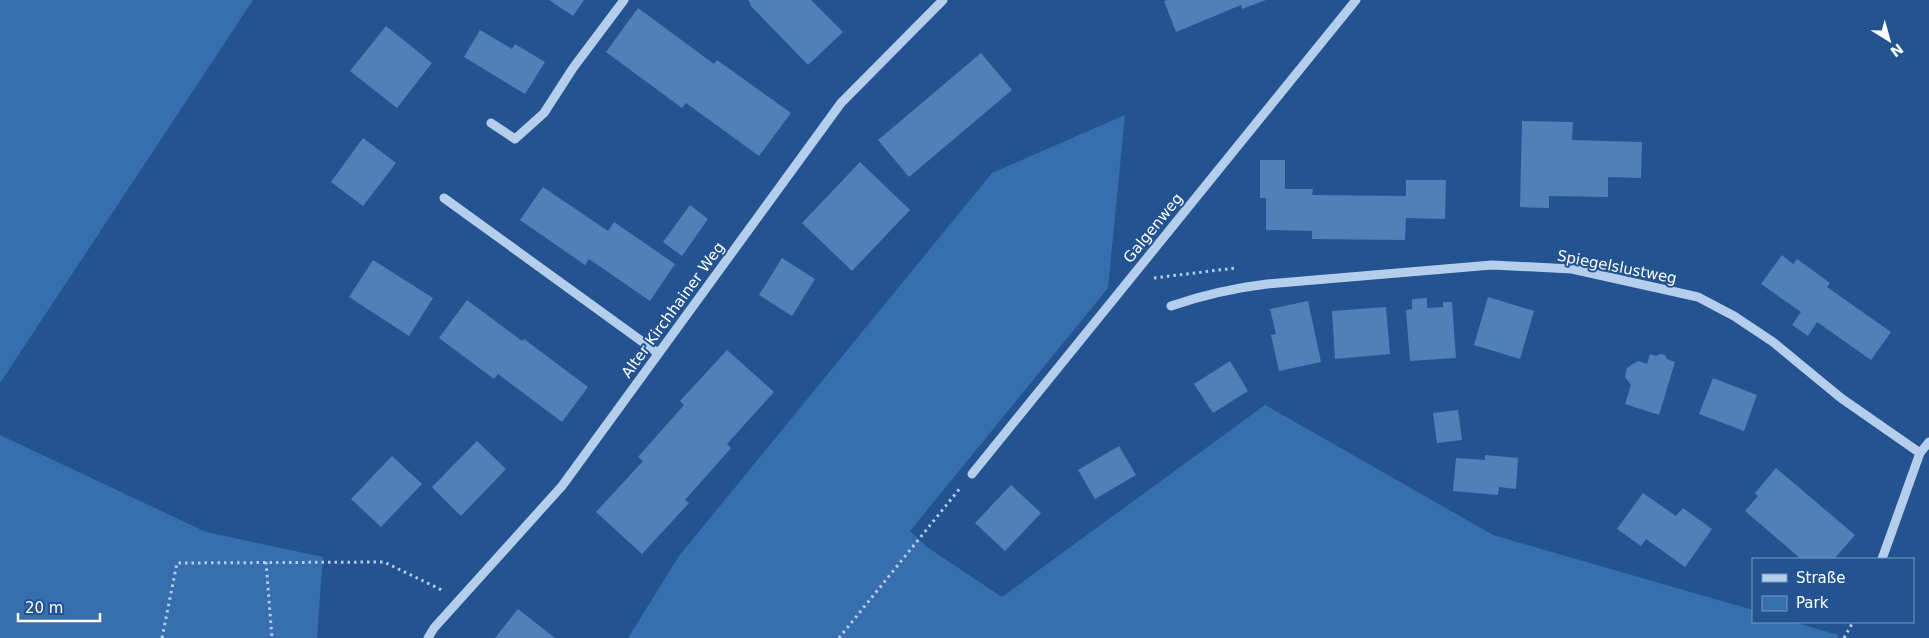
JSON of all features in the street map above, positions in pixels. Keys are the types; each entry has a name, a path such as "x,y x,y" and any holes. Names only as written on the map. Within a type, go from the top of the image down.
{"street":[{"path":"491,122 514,139 544,113 624,0"},
{"name":"Alter Kirchhainer Weg","path":"428,638 460,599 562,486 841,103 943,0"},
{"name":"Galgenweg","path":"972,474 1356,0"},
{"path":"444,198 658,353"},
{"name":"Spiegelslustweg","path":"1171,306 1233,288 1492,265 1572,269 1698,297 1734,316 1773,342 1841,398 1920,453"},
{"path":"1882,558 1920,453 1929,442"}],"path":[{"path":"839,638 972,474"},
{"path":"162,638 177,562 384,562 460,599"},
{"path":"266,562 272,638"},
{"path":"1844,638 1852,623"}],"green space":[{"path":"0,0 253,0 0,383"},
{"path":"1125,115 1108,288 910,531 927,547 1002,597 1265,405 1493,535 1752,610 1752,623 1797,623 1839,635 1837,638 628,638 679,556 992,173"},
{"path":"0,435 206,532 323,557 317,638 0,638"}],"building":[{"path":"549,0 584,0 573,16"},
{"path":"748,0 811,0 843,32 808,65 750,5"},
{"path":"1266,0 1242,9 1241,5 1176,32 1164,1"},
{"path":"638,8 714,64 717,60 791,113 759,156 686,103 682,108 606,52"},
{"path":"386,26 432,63 397,108 350,71"},
{"path":"480,30 512,49 515,44 545,62 525,94 464,57"},
{"path":"981,53 1012,90 909,177 878,140"},
{"path":"1522,121 1573,122 1572,140 1642,142 1641,178 1608,177 1608,197 1549,196 1549,208 1520,207"},
{"path":"363,138 396,163 363,206 331,182"},
{"path":"1260,160 1285,160 1285,189 1313,189 1312,195 1406,196 1406,180 1446,180 1445,219 1406,218 1405,240 1312,239 1312,231 1266,230 1266,198 1260,198"},
{"path":"860,162 910,210 852,271 802,223"},
{"path":"543,187 608,231 614,222 675,264 650,301 589,259 585,265 520,220"},
{"path":"690,205 708,219 682,256 663,242"},
{"path":"1782,255 1793,264 1797,259 1830,283 1827,287 1891,332 1871,360 1817,322 1808,336 1792,325 1801,312 1761,284"},
{"path":"782,258 815,279 792,316 759,295"},
{"path":"373,260 433,298 409,336 349,297"},
{"path":"1488,297 1534,311 1520,359 1474,345"},
{"path":"1427,298 1427,308 1443,307 1443,302 1452,302 1456,358 1410,361 1406,310 1412,309 1412,299"},
{"path":"467,300 522,341 524,339 588,387 562,422 498,374 494,379 439,338"},
{"path":"1308,301 1321,362 1279,371 1271,335 1276,334 1270,309"},
{"path":"1386,307 1390,354 1335,359 1332,311"},
{"path":"727,350 774,392 727,444 731,448 685,500 689,503 642,554 596,512 643,461 638,457 684,405 680,401"},
{"path":"1650,354 1656,356 1660,354 1665,355 1667,359 1675,362 1659,415 1625,404 1631,385 1625,377 1627,368 1638,361 1647,364"},
{"path":"1230,361 1248,391 1213,413 1194,384"},
{"path":"1713,378 1757,395 1744,431 1699,414"},
{"path":"1458,410 1462,440 1437,443 1433,413"},
{"path":"477,441 506,469 461,516 432,487"},
{"path":"1119,446 1136,475 1095,499 1078,470"},
{"path":"1485,455 1518,458 1516,489 1499,487 1498,495 1453,491 1456,458 1485,460"},
{"path":"392,456 422,484 381,527 351,499"},
{"path":"1776,468 1855,535 1835,558 1800,558 1745,511 1758,496 1755,493"},
{"path":"1011,485 1041,513 1005,551 975,523"},
{"path":"1643,493 1676,516 1683,508 1712,529 1685,567 1646,539 1641,546 1617,529"},
{"path":"518,609 555,638 495,638"}]}
